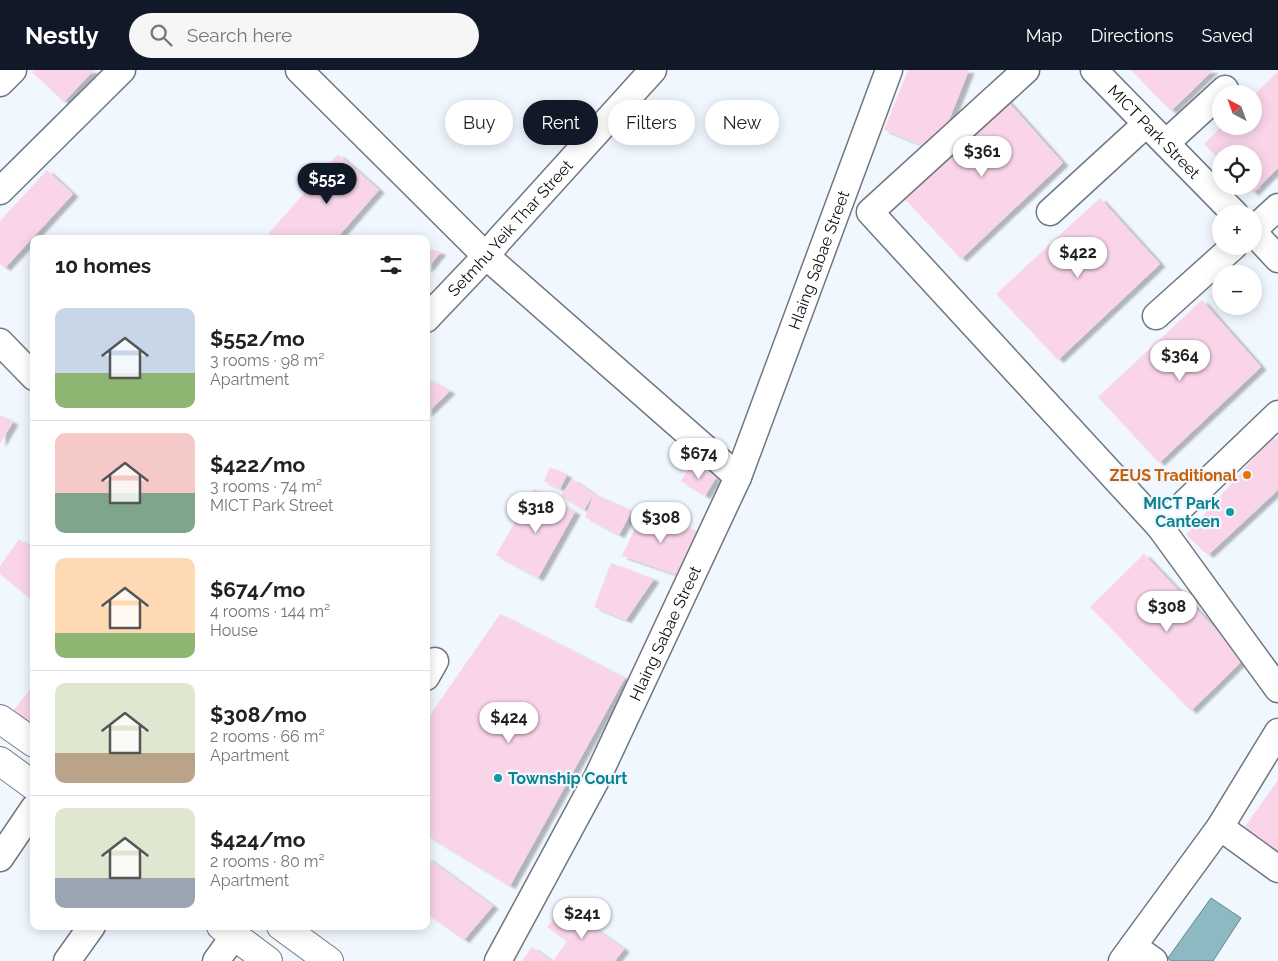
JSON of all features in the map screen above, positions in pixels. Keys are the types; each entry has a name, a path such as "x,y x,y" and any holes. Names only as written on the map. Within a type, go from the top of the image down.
{"main road":[{"path":"0,719 30,740"},
{"path":"0,761 30,783"},
{"path":"228,931 266,959 282,930"},
{"path":"288,930 329,961"}],"street":[{"path":"0,83 13,70"},
{"path":"0,191 122,70"},
{"path":"299,70 486,256 738,477"},
{"name":"Setmhu Yeik Thar Street","path":"430,315 486,256 653,70"},
{"name":"Hlaing Sabae Street","path":"498,961 597,778 738,477 889,70"},
{"path":"1026,70 870,212 1160,527 1278,689"},
{"name":"MICT Park Street","path":"1094,70 1226,205"},
{"path":"1166,143 1212,101"},
{"path":"1050,212 1146,124"},
{"path":"1262,222 1278,207"},
{"path":"1262,242 1278,259"},
{"path":"1156,316 1224,255"},
{"path":"0,342 30,373"},
{"path":"1160,527 1278,414"},
{"path":"1154,961 1127,954 1220,827 1278,732"},
{"path":"0,858 26,835 30,822"},
{"path":"1220,827 1278,869"},
{"path":"68,961 89,930"},
{"path":"216,961 228,931"}],"water":[{"path":"1211,898 1241,918 1213,961 1171,961 1168,958"}],"building":[{"path":"34,70 94,70 64,102 32,72"},
{"path":"908,70 969,70 937,151 884,130"},
{"path":"1131,70 1213,70 1171,111"},
{"path":"1278,71 1278,168 1262,184 1262,145 1212,145 1212,152 1204,144 1213,135 1262,135 1262,87"},
{"path":"1004,97 1063,163 961,259 900,194"},
{"path":"338,154 379,190 340,235 267,235"},
{"path":"47,170 73,194 35,235 30,235 30,241 5,268 0,264 0,221"},
{"path":"1100,198 1160,264 1058,360 996,294"},
{"path":"430,249 441,252 430,265"},
{"path":"1202,300 1212,311 1212,315 1215,315 1261,367 1159,463 1098,397"},
{"path":"430,380 450,391 430,410"},
{"path":"0,415 13,422 0,444"},
{"name":"MICT Park Canteen","path":"1274,435 1278,443 1278,490 1208,555 1186,535"},
{"path":"692,464 716,478 705,496 681,481"},
{"path":"550,467 567,475 560,489 544,481"},
{"path":"572,479 594,494 584,510 561,496"},
{"path":"534,489 575,512 538,578 496,555"},
{"path":"594,494 632,511 619,535 585,517"},
{"path":"642,513 698,531 681,576 622,556"},
{"path":"19,539 30,546 30,599 0,574 0,566"},
{"path":"1144,554 1244,659 1191,711 1090,607"},
{"path":"611,563 654,579 626,620 594,607"},
{"name":"Township Court","path":"500,614 625,678 510,886 430,837 430,715"},
{"path":"30,690 30,726 12,712"},
{"path":"1278,780 1278,852 1244,828"},
{"path":"430,860 493,906 464,940 430,916"},
{"path":"562,906 624,949 615,961 553,961 567,941 547,927"},
{"path":"532,947 551,961 522,961"}],"place":[{"name":"ZEUS Traditional","path":"1247,475"},
{"name":"MICT Park Canteen","path":"1230,512"},
{"name":"Township Court","path":"498,778"}]}
